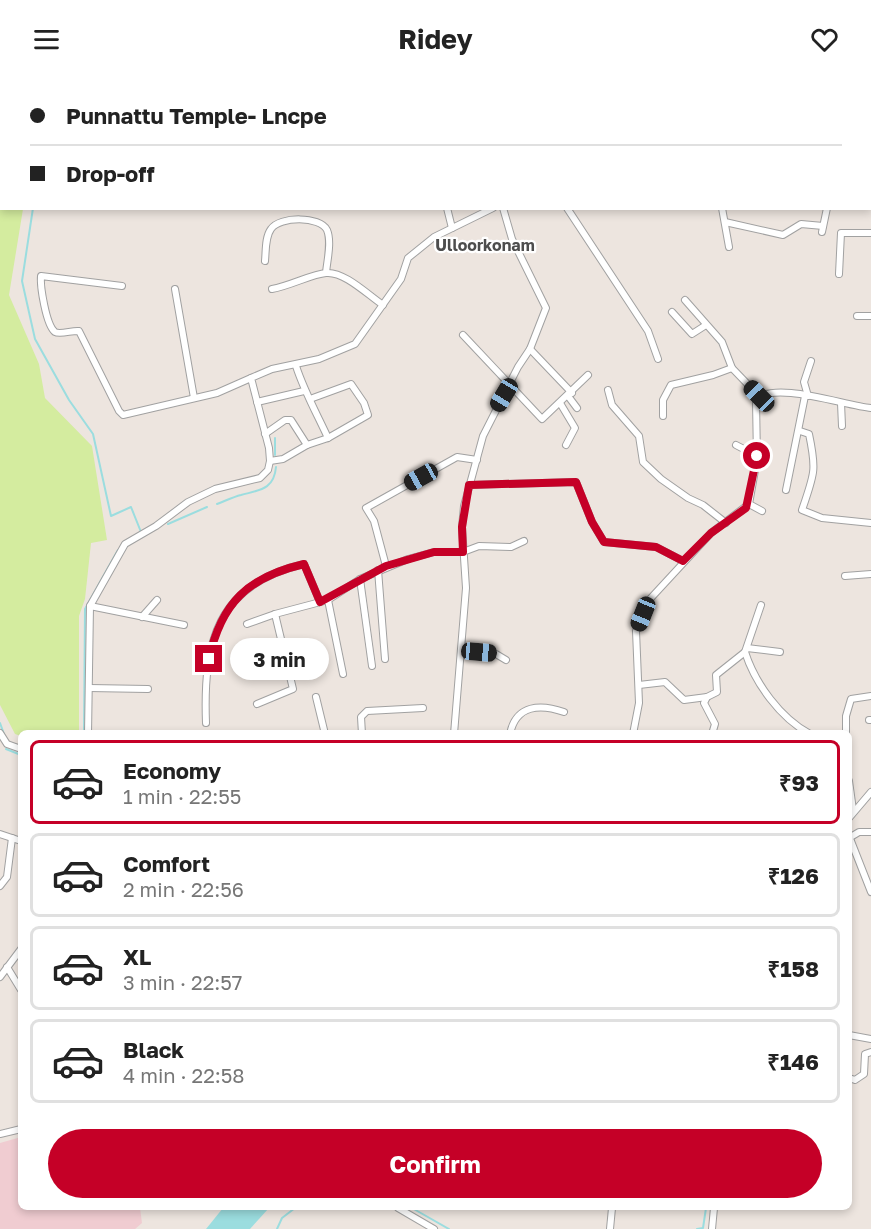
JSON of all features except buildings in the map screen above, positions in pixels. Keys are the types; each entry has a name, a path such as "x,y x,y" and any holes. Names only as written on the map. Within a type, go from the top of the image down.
{"street":[{"path":"448,210 452,228"},
{"path":"122,286 41,276 45,307 54,330 59,333 79,331 119,411 123,414 217,393 272,369 296,366 355,344 401,279 408,258 434,237 489,210"},
{"path":"454,730 463,651 466,588 462,527 469,485 483,436 509,384 530,349 546,308 512,239 504,210"},
{"path":"568,210 648,331 658,359"},
{"path":"722,210 729,247"},
{"path":"725,222 783,235 801,224 822,229 827,210"},
{"path":"265,261 266,242 271,229 277,223 300,220 320,222 326,228 328,236 326,273"},
{"path":"839,274 841,233 871,233"},
{"path":"272,289 326,273 344,278 382,305"},
{"path":"175,289 194,398"},
{"path":"685,300 722,342 732,368 759,396"},
{"path":"672,312 692,334 706,325"},
{"path":"857,316 871,316"},
{"path":"463,335 538,418 542,419 561,403 588,375"},
{"path":"530,349 570,395 577,408"},
{"path":"786,490 807,396 804,382 811,361"},
{"path":"296,366 304,391 328,438"},
{"path":"663,416 663,400 671,385 732,368"},
{"path":"88,730 90,606 125,544 156,526 188,502 216,489 260,478 268,470 270,461 251,378"},
{"path":"270,461 283,459 307,445 328,438 367,418 364,403 351,384 310,399"},
{"path":"608,390 612,405 639,436 643,462 670,486 703,505 726,523"},
{"path":"257,402 304,391"},
{"path":"759,396 790,392 871,408"},
{"path":"634,730 639,704 636,631 650,599 683,561 711,533 749,504 757,456 754,405 759,396"},
{"path":"561,403 575,428 566,445"},
{"path":"842,403 843,426"},
{"path":"265,434 285,420 291,420 307,445"},
{"path":"800,431 809,434 815,466 815,473 802,510 822,518 871,523"},
{"path":"736,445 757,456"},
{"path":"386,566 374,521 366,508 457,457 477,460"},
{"path":"469,485 576,482 592,522 604,542 656,547 683,561"},
{"path":"749,504 762,511"},
{"path":"247,624 328,600 360,579 386,566 434,552 463,552 479,546 512,548 524,542"},
{"path":"206,723 207,688 213,642 222,621 241,592 282,569 304,564 320,602"},
{"path":"378,570 385,659"},
{"path":"845,576 871,574"},
{"path":"360,579 372,666"},
{"path":"142,616 157,600"},
{"path":"328,600 343,674"},
{"path":"639,685 665,682 684,700 707,697 717,692 716,675 746,650 761,605"},
{"path":"90,606 184,625"},
{"path":"257,704 293,689 275,614"},
{"path":"746,650 780,652"},
{"path":"746,650 755,675 779,709 802,730"},
{"path":"463,651 496,654 506,660"},
{"path":"89,688 148,689"},
{"path":"846,730 846,716 852,699 871,696"},
{"path":"707,697 704,702 705,708 715,724 713,730"},
{"path":"316,698 324,730"},
{"path":"512,730 519,715 528,708 548,707 564,712"},
{"path":"362,730 361,717 367,711 423,708"},
{"path":"0,733 7,744 18,748"},
{"path":"853,810 871,792"},
{"path":"852,803 853,810"},
{"path":"852,836 859,832 871,832"},
{"path":"0,834 18,840"},
{"path":"0,886 7,877 12,838"},
{"path":"852,844 871,888"},
{"path":"0,977 18,953"},
{"path":"8,968 18,985"},
{"path":"852,1036 871,1039"},
{"path":"852,1079 855,1080 864,1074 865,1054 871,1052"},
{"path":"0,1134 18,1130"},
{"path":"401,1210 434,1229"},
{"path":"610,1229 612,1210"},
{"path":"712,1229 714,1210"}],"shaded area":[{"path":"18,1138 18,1210 140,1210 142,1223 135,1229 0,1229 0,1143"}],"green space":[{"path":"0,210 23,210 9,295 39,364 45,398 92,446 107,540 91,543 85,599 79,616 79,730 18,730 18,735 15,734 0,705"}],"water":[{"path":"221,1210 267,1210 250,1229 206,1229"}],"waterway":[{"path":"33,210 22,281 35,339 69,400 93,434 111,516 131,507 141,532"},
{"path":"275,438 275,455"},
{"path":"217,504 269,485 275,475 276,467"},
{"path":"168,524 207,507"},
{"path":"84,730 85,609 118,550"},
{"path":"0,723 4,734"},
{"path":"6,749 18,754"},
{"path":"277,1229 282,1218 292,1210"},
{"path":"416,1210 449,1229"},
{"path":"697,1229 703,1228 706,1210"}],"district":[{"name":"Ulloorkonam","path":"485,245"}],"route":[{"path":"209,659 216,633 232,603 250,585 282,569 304,564 309,571 320,602 328,600 344,588 386,566 434,552 463,552 462,527 469,485 576,482 592,522 604,542 656,547 683,561 711,533 749,504 757,456"}]}
